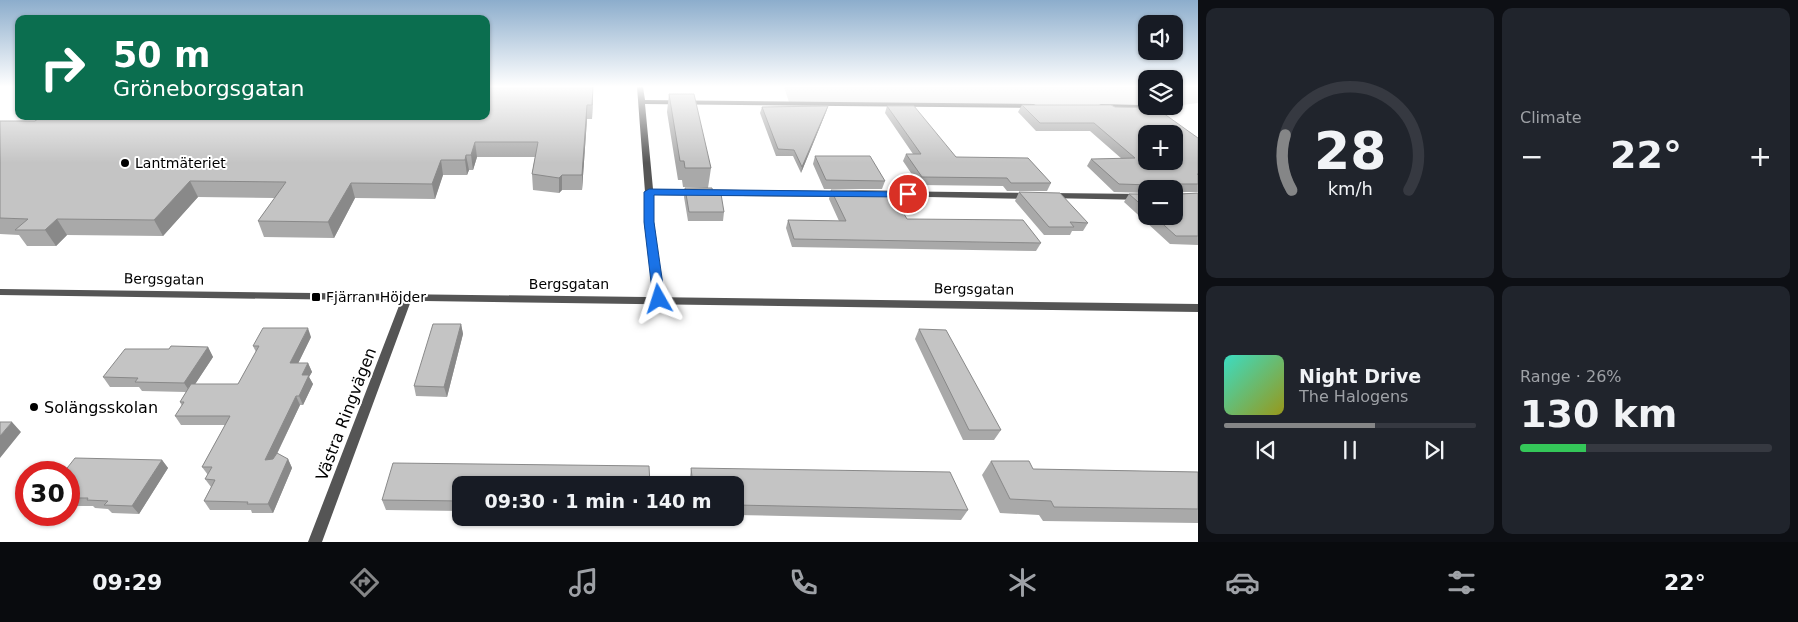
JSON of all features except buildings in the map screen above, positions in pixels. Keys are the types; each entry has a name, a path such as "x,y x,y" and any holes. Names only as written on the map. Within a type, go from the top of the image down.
{"street":[{"path":"642,112 649,192 649,222 659,299"},
{"path":"649,192 848,194"},
{"path":"868,194 1138,197"},
{"name":"Bergsgatan","path":"0,292 407,298 659,299 1198,308"},
{"name":"Västra Ringvägen","path":"315,542 407,298"}],"place":[{"name":"Lantmäteriet","path":"125,163"},
{"name":"Fjärran Höjder","path":"316,297"},
{"name":"Solängsskolan","path":"34,407"}],"route":[{"path":"659,299 649,222 649,192 908,194"}]}
